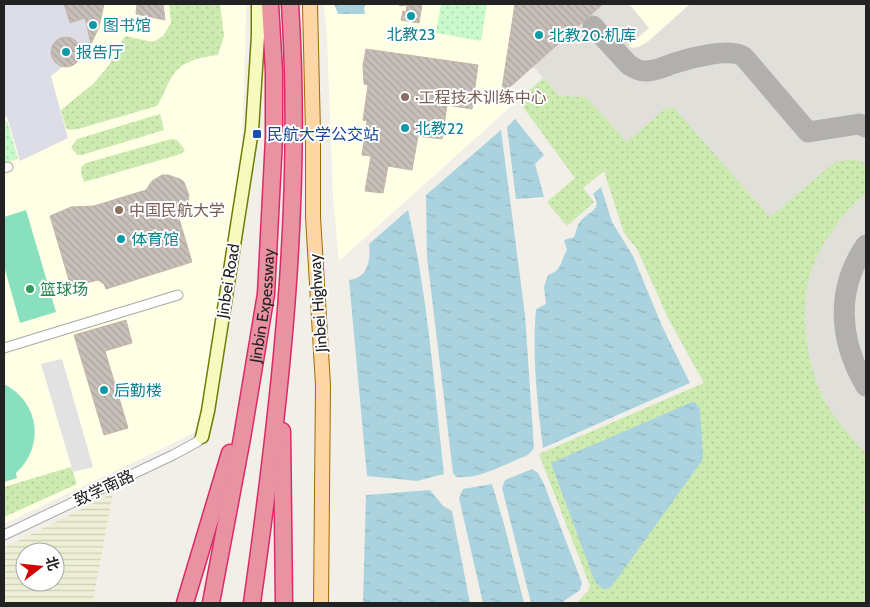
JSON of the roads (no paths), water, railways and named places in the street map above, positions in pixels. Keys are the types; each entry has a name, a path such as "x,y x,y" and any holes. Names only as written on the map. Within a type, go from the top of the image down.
{"highway":[{"name":"Jinbin Expessway","path":"211,603 266,294 274,138 274,71 270,4"},
{"name":"Jinbin Expessway","path":"252,603 282,357 293,205 293,44 290,4"},
{"path":"282,357 284,603"},
{"path":"186,603 252,374"}],"main road":[{"name":"Jinbei Highway","path":"305,4 308,212 318,387 316,603"},
{"name":"Jinbei Highway","path":"310,4 313,217 323,385 320,603"}],"street":[{"name":"Jinbei Road","path":"202,438 208,412 252,130 258,44 258,4"},
{"path":"4,348 178,295"},
{"name":"致学南路","path":"4,535 173,456 202,438"}],"water":[{"path":"334,4 366,4 364,8 365,14 338,14"},
{"path":"515,119 544,155 535,164 544,197 516,199 507,127"},
{"path":"501,130 525,315 534,448 528,455 492,470 474,476 456,477 453,473 427,257 426,195"},
{"path":"601,187 612,222 633,256 662,326 690,383 543,448 535,361 536,309 546,304 544,287 548,275 559,268 567,250 564,240 574,237 579,223 596,208 597,204 593,194"},
{"path":"408,210 426,308 444,474 417,481 367,476 349,280 360,276 367,267 369,262 369,244"},
{"path":"695,402 700,409 703,458 612,586 608,589 603,589 595,582 551,463"},
{"path":"532,469 538,473 544,484 582,583 580,590 561,603 531,603 502,488 505,480"},
{"path":"492,484 524,603 483,603 459,498 463,489"},
{"path":"430,490 443,506 452,511 470,603 363,603 366,495"}],"place":[{"name":"北教23","path":"411,16"},
{"name":"图书馆","path":"93,25"},
{"name":"北教20·机库","path":"539,35"},
{"name":"报告厅","path":"66,52"},
{"name":"·工程技术训练中心","path":"405,97"},
{"name":"北教22","path":"405,128"},
{"name":"民航大学公交站","path":"257,134"},
{"name":"中国民航大学","path":"119,210"},
{"name":"体育馆","path":"121,239"},
{"name":"篮球场","path":"30,289"},
{"name":"后勤楼","path":"104,390"}]}
